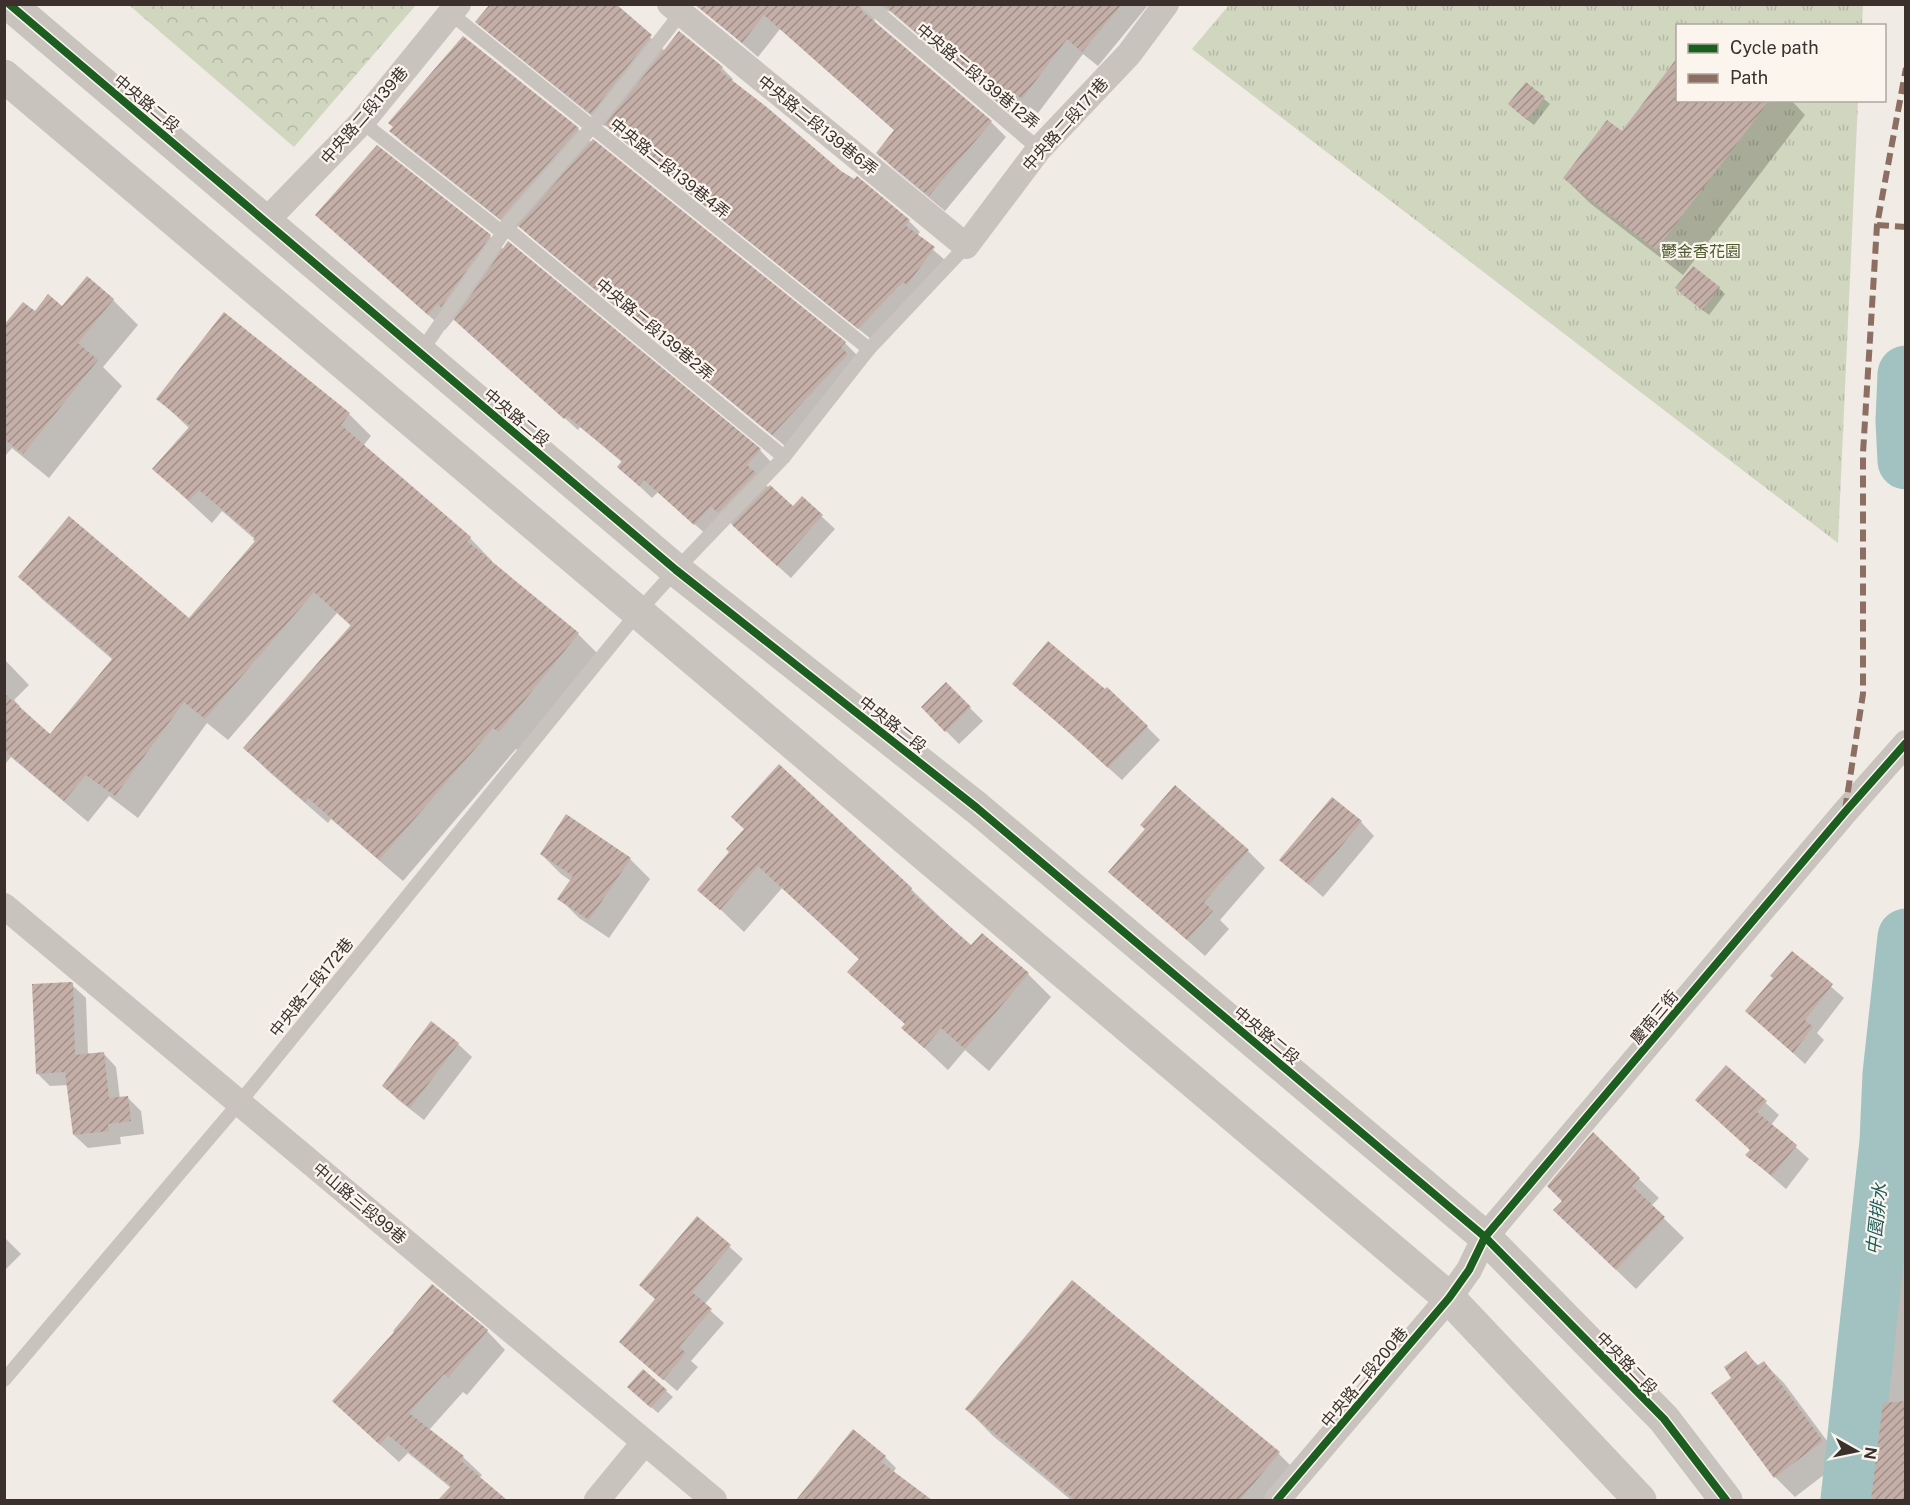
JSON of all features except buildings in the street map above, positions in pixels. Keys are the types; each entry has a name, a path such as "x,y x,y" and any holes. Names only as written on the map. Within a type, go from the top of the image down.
{"street":[{"name":"中央路二段","path":"9,4 676,570 977,808 1485,1237 1664,1419 1726,1500"},
{"name":"中央路二段171巷","path":"966,246 1039,149 1129,54 1166,4"},
{"name":"中央路二段139巷","path":"266,221 362,122 454,9"},
{"name":"中央路二段139巷6弄","path":"675,9 966,246"},
{"path":"4,76 1449,1298 1640,1500"},
{"name":"慶南三街","path":"1470,1270 1485,1237 1905,743"},
{"name":"中山路三段99巷","path":"4,906 240,1101 714,1500"},
{"name":"中央路二段200巷","path":"1276,1500 1449,1298 1470,1270"},
{"path":"597,1500 644,1443"}],"lane":[{"name":"中央路二段139巷12弄","path":"868,4 1039,149"},
{"name":"中央路二段139巷4弄","path":"454,9 592,127 869,349"},
{"path":"420,353 504,230 592,127 675,9"},
{"name":"中央路二段139巷2弄","path":"362,122 504,230 784,458"},
{"name":"中央路二段172巷","path":"4,1380 240,1101 639,611 784,458 869,349 966,246"}],"green space":[{"path":"129,5 416,5 294,147"},
{"name":"鬱金香花園","path":"1229,5 1863,5 1862,24 1676,24 1676,102 1858,102 1838,543 1192,49"}],"waterway":[{"name":"中園排水","path":"1906,374 1904,421 1906,461"},
{"name":"中園排水","path":"1849,1500 1888,1142 1891,1074 1906,937"},
{"path":"1891,1074 1906,1082"}],"marked path":[{"path":"1845,810 1863,694 1863,453 1877,225 1906,68"},
{"path":"1877,225 1906,227"}],"cycle path":[{"path":"9,4 676,570 977,808 1485,1237 1664,1419 1726,1500"},
{"path":"1277,1500 1449,1298 1469,1270 1485,1237 1906,743"}]}
